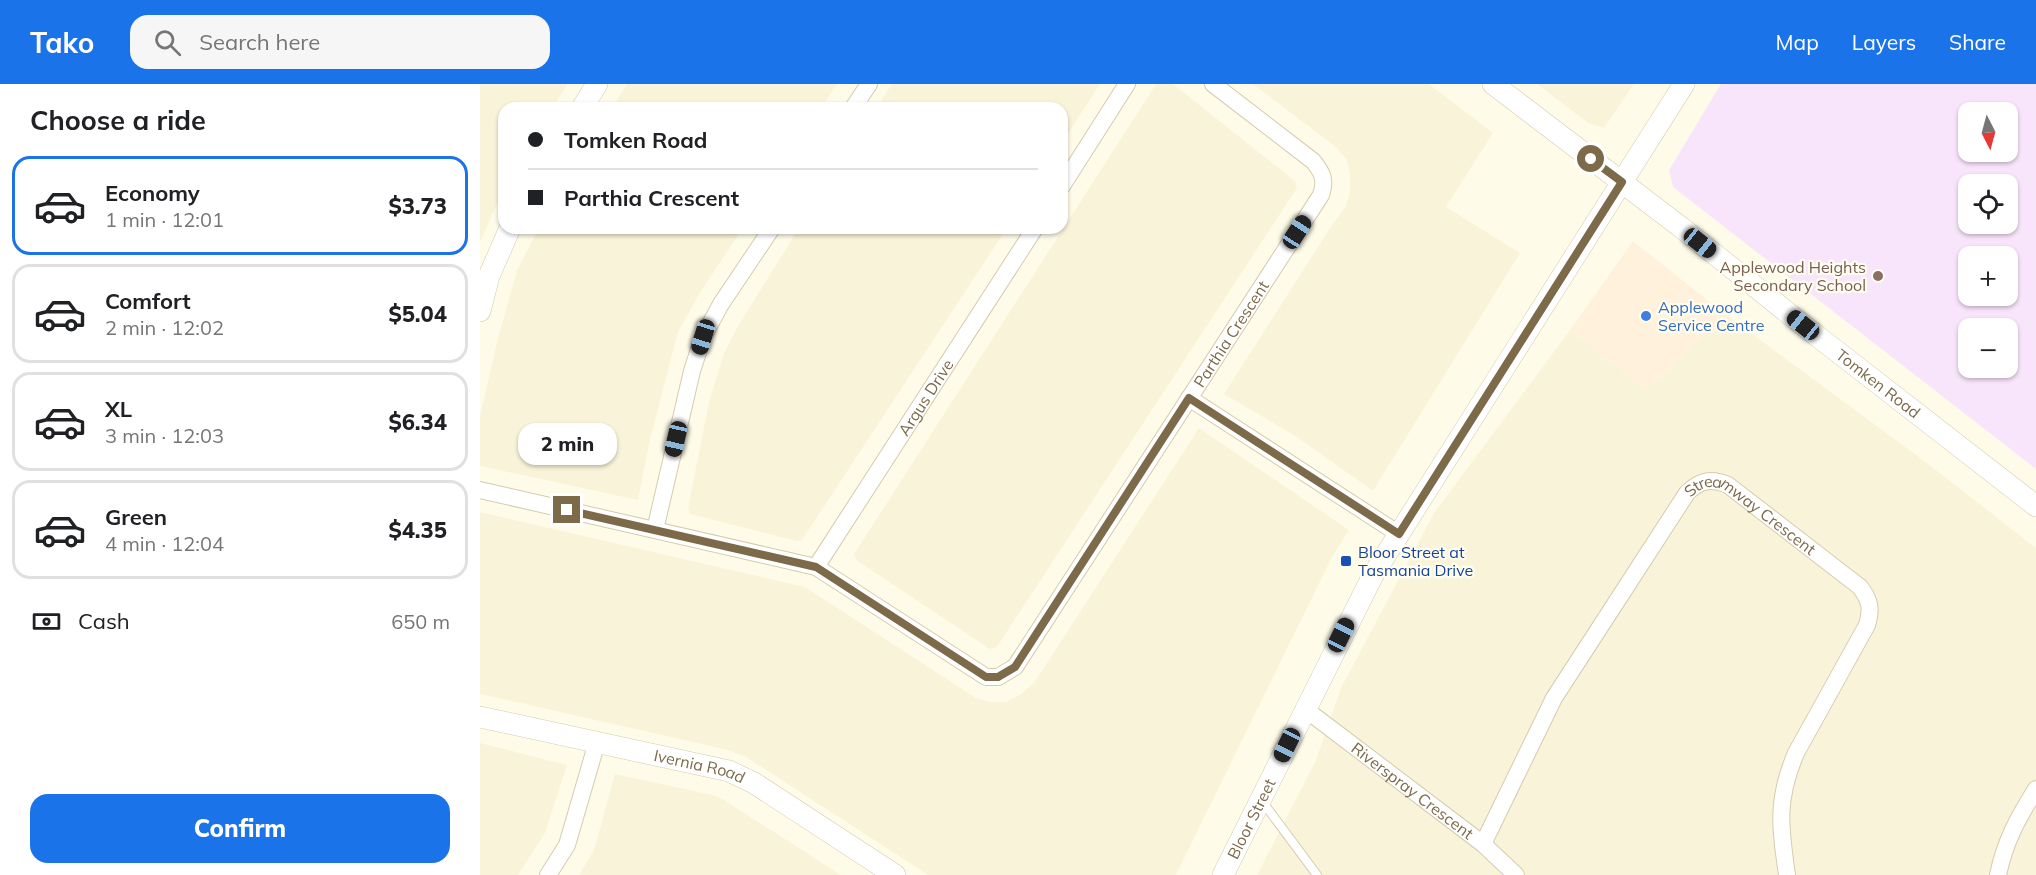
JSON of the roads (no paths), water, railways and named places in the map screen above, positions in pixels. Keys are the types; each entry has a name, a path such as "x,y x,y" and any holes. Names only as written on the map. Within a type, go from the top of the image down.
{"street":[{"path":"586,102 597,84"},
{"path":"857,102 869,84"},
{"path":"1068,177 1127,84"},
{"name":"Parthia Crescent","path":"480,490 816,567 986,677 998,677 1015,667 1321,195 1324,187 1324,178 1313,161 1213,84"},
{"name":"Tomken Road","path":"1493,84 2036,506"},
{"name":"Bloor Street","path":"1223,875 1360,598 1684,84"},
{"path":"480,311 485,274 507,234"},
{"path":"655,530 703,337 721,304 768,234"},
{"name":"Argus Drive","path":"816,567 1031,234"},
{"path":"1189,398 1399,534"},
{"name":"Streamway Crescent","path":"1482,844 1554,698 1687,493 1703,481 1715,480 1728,485 1860,587 1870,607 1867,625 1786,775 1781,796 1780,826 1787,875"},
{"name":"Riverspray Crescent","path":"1305,708 1482,844 1516,875"},
{"name":"Ivernia Road","path":"480,717 729,771 743,777 895,875"},
{"path":"548,875 567,845 597,742"},
{"path":"1998,875 2003,851 2036,789"}],"lane":[{"path":"1260,800 1317,875"}],"place":[{"name":"Applewood Heights Secondary School","path":"1878,276"},
{"name":"Applewood Service Centre","path":"1646,316"},
{"name":"Bloor Street at Tasmania Drive","path":"1346,561"}]}
